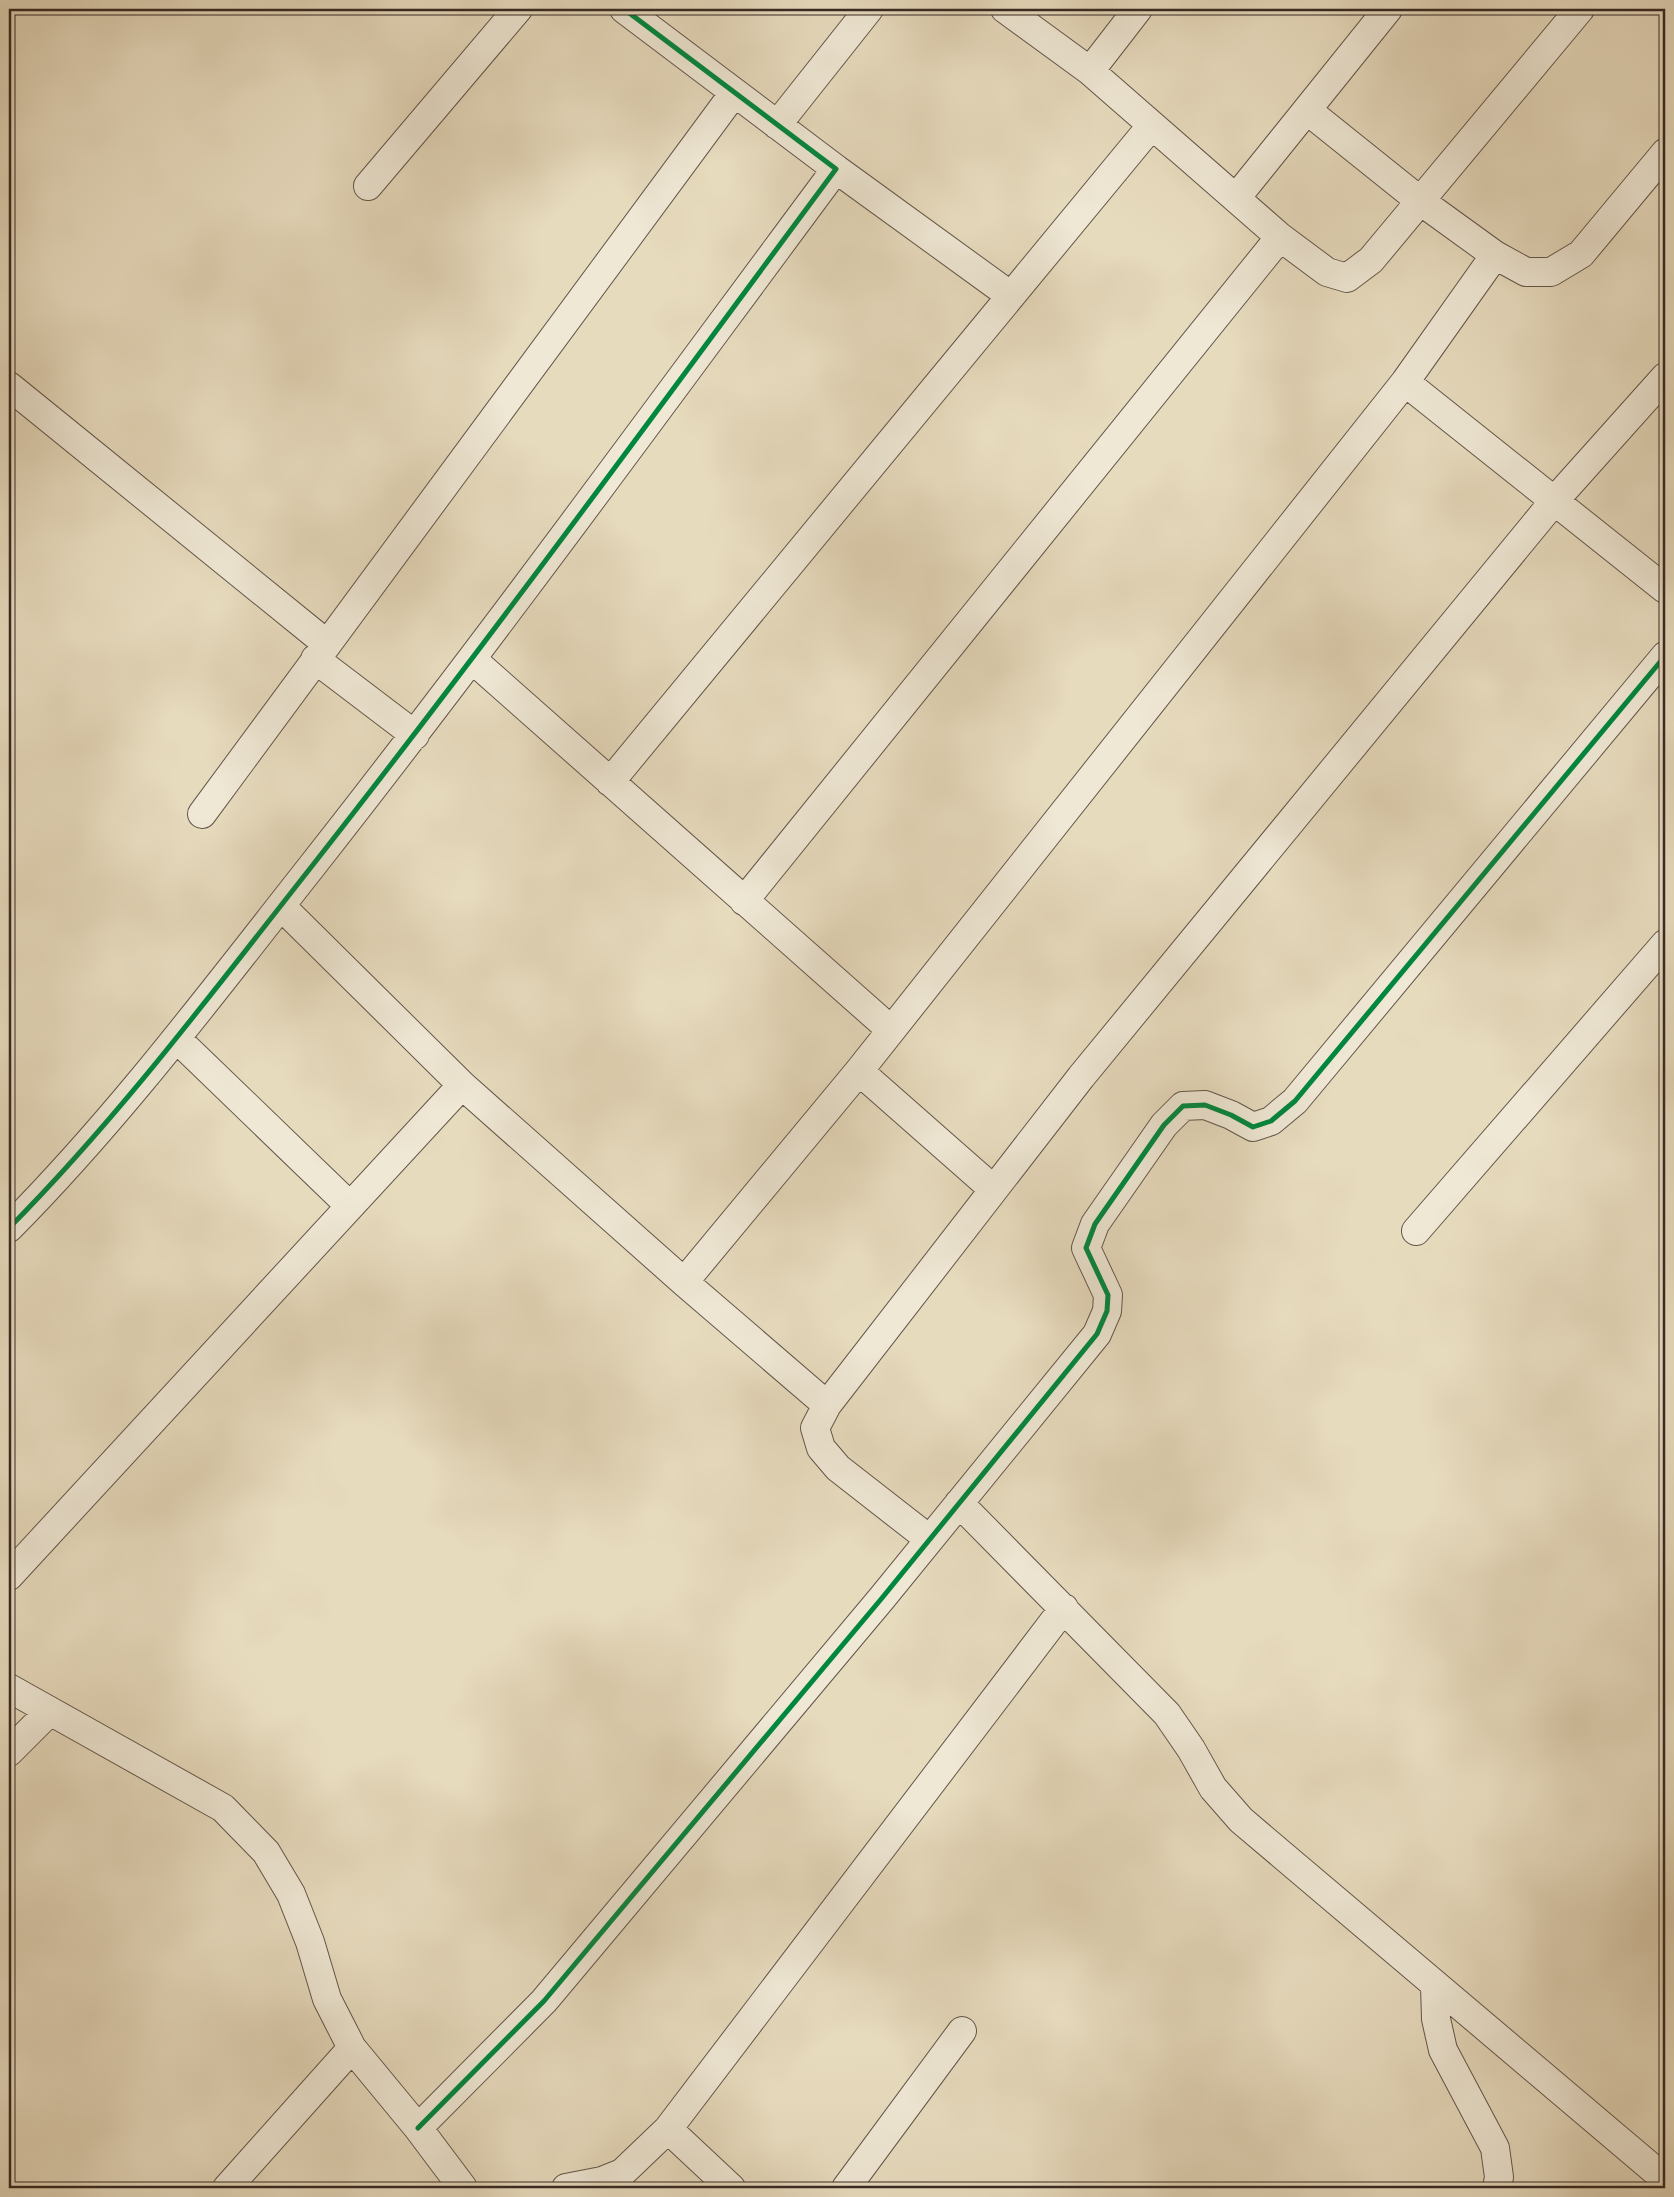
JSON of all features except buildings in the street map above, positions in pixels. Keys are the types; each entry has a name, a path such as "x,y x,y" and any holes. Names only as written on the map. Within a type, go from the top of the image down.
{"street":[{"path":"368,186 518,9"},
{"path":"624,9 836,169 1010,296"},
{"path":"777,125 869,9"},
{"path":"1005,9 1090,71 1280,237 1327,272 1347,278 1371,260 1580,9"},
{"path":"1090,71 1138,9"},
{"path":"1236,198 1308,111 1388,9"},
{"path":"202,814 734,93"},
{"path":"1308,111 1420,200 1495,255 1526,272 1551,272 1581,254 1665,153"},
{"path":"610,782 1152,125"},
{"path":"10,1224 46,1190 177,1039 473,660 836,169"},
{"path":"744,901 1280,237"},
{"path":"684,1282 859,1071 1405,382 1495,255"},
{"path":"929,1540 838,1468 821,1448 815,1428 827,1405 1081,1077 1554,500 1665,377"},
{"path":"1405,382 1665,589"},
{"path":"9,386 321,652 415,735"},
{"path":"418,2128 544,2001 929,1540 1097,1334 1107,1311 1108,1295 1086,1248 1095,1224 1164,1125 1183,1106 1206,1105 1231,1115 1253,1127 1271,1121 1295,1101 1665,656"},
{"path":"473,660 891,1030"},
{"path":"281,906 462,1085 684,1282 827,1405"},
{"path":"1416,1231 1663,951"},
{"path":"177,1039 350,1206"},
{"path":"859,1071 993,1189"},
{"path":"9,1576 462,1085"},
{"path":"959,1503 1167,1714 1191,1749 1213,1788 1241,1820 1665,2179"},
{"path":"566,2188 602,2181 622,2173 668,2129 1064,1608"},
{"path":"9,1688 222,1808 266,1852 291,1894 310,1942 327,1999 352,2048 418,2128 463,2188"},
{"path":"9,1752 50,1711"},
{"path":"1435,1985 1436,2019 1443,2050 1495,2148 1499,2177 1497,2188"},
{"path":"846,2188 962,2031"},
{"path":"227,2188 352,2048"},
{"path":"668,2129 731,2188"}],"cycle path":[{"path":"9,1228 128,1097 312,866 642,432 836,169 624,9"},
{"path":"418,2128 544,2001 882,1598 1097,1334 1107,1311 1108,1295 1086,1248 1095,1224 1164,1125 1183,1106 1205,1105 1231,1115 1253,1127 1271,1121 1295,1101 1665,656"}]}
